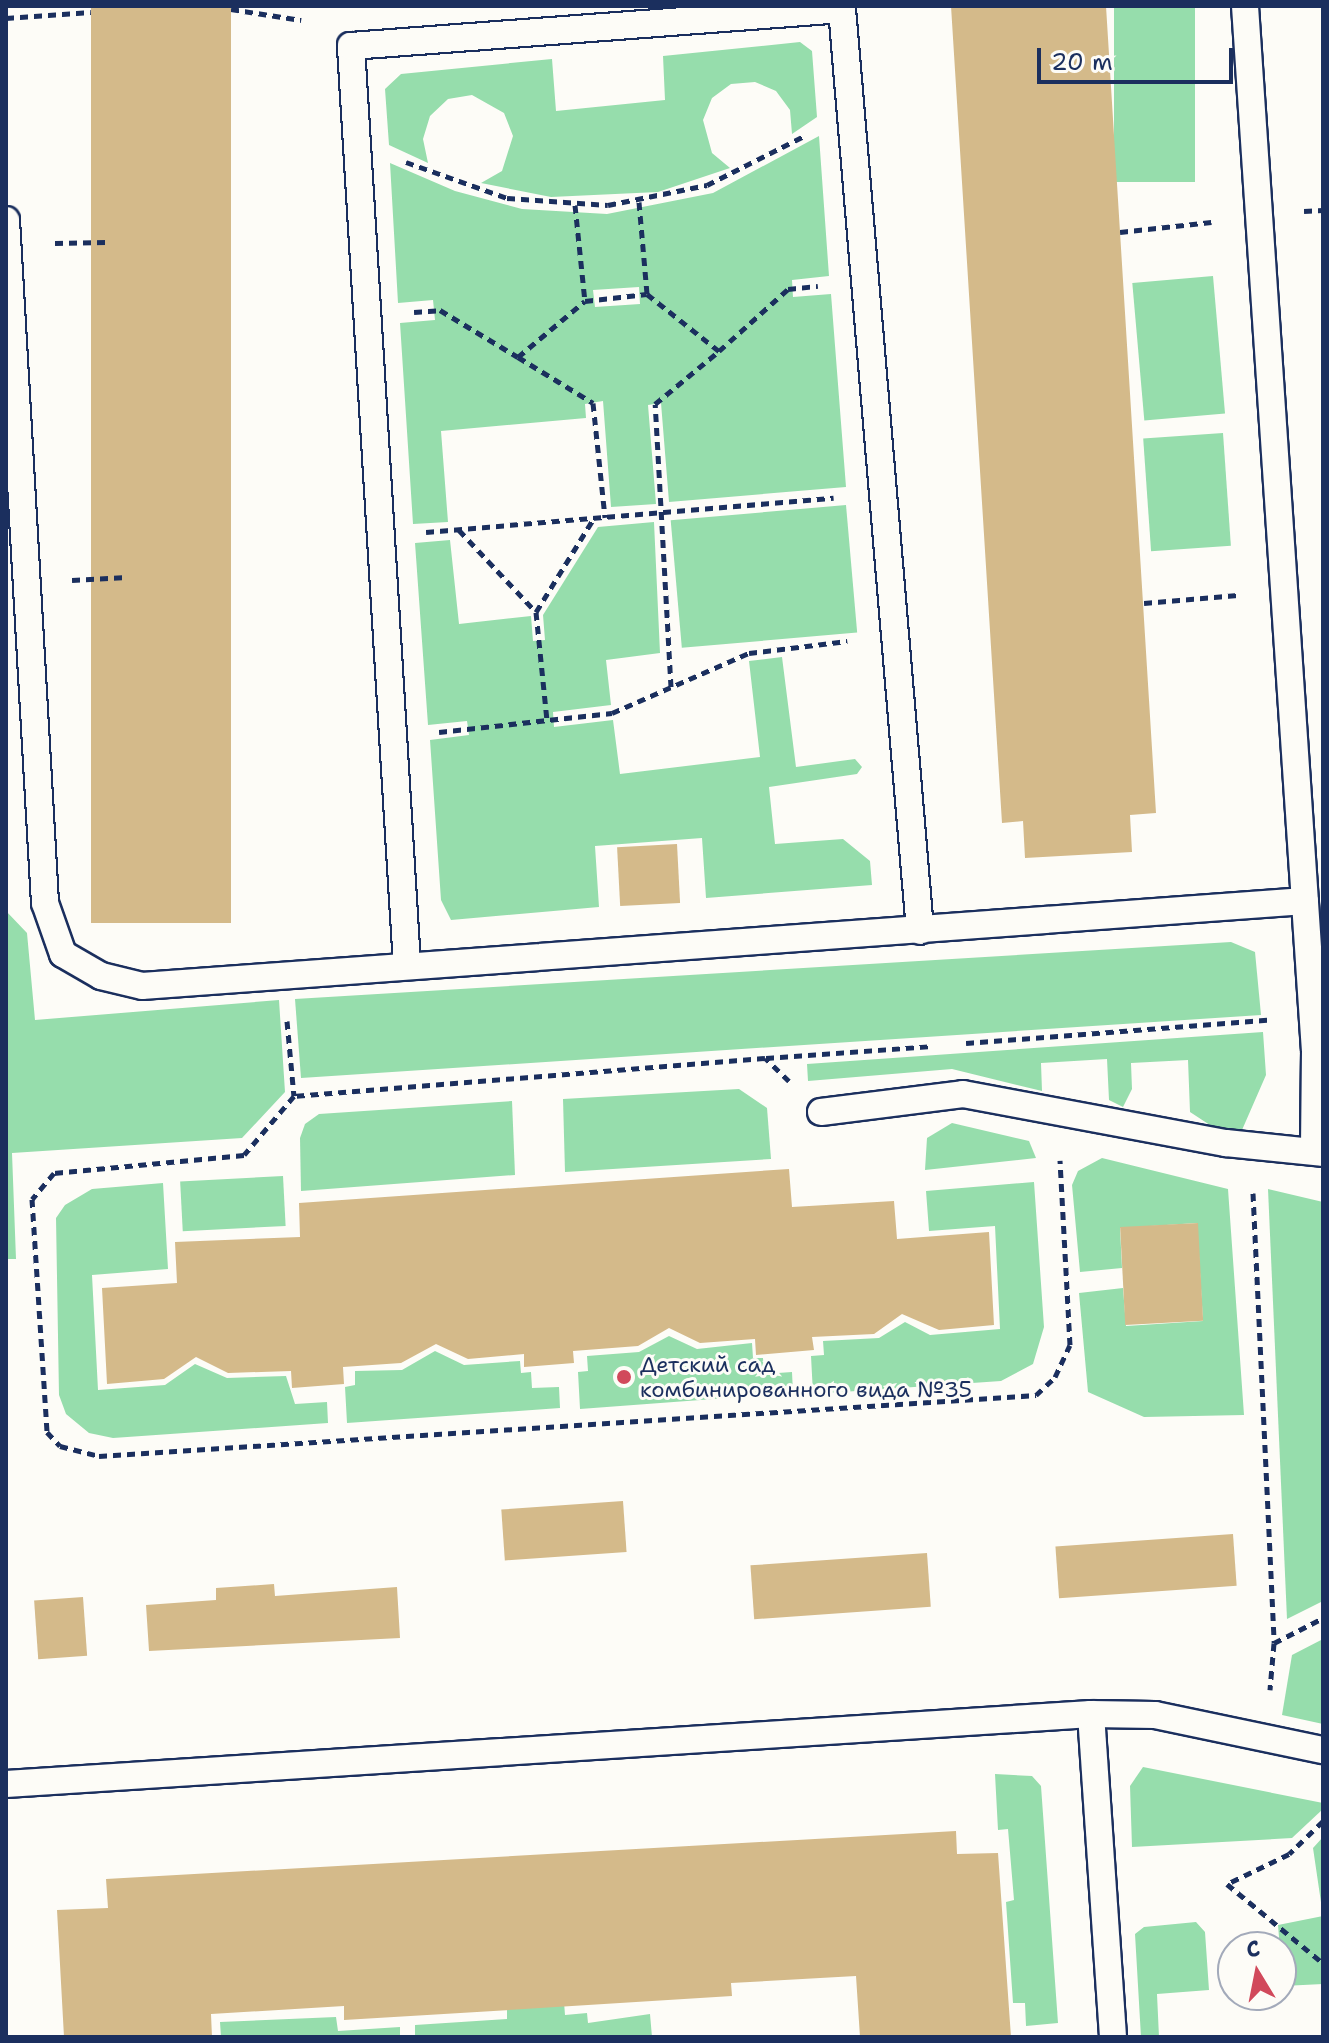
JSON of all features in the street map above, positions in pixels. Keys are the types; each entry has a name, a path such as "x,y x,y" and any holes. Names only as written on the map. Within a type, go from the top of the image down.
{"lane":[{"path":"821,1112 963,1094 1057,1114 1319,1152 1245,6"},
{"path":"407,965 351,46 842,9 920,931"},
{"path":"6,220 45,903 63,954 101,976 142,986 1305,901"},
{"path":"6,1784 1091,1714 1155,1715 1323,1750"},
{"path":"1091,1714 1113,2037"}],"path":[{"path":"231,9 301,20"},
{"path":"6,18 91,12"},
{"path":"401,160 483,193 575,205 639,202 754,167 818,127"},
{"path":"639,202 647,294"},
{"path":"575,205 585,301"},
{"path":"1120,232 1219,221"},
{"path":"671,687 655,404 788,289 830,285"},
{"path":"518,357 585,301 647,294 719,351"},
{"path":"399,314 440,310 593,403 605,517"},
{"path":"414,533 846,497"},
{"path":"536,612 594,518"},
{"path":"459,530 536,612 547,721"},
{"path":"1144,603 1242,595"},
{"path":"429,733 612,713 749,653 895,635"},
{"path":"283,976 294,1096"},
{"path":"952,1044 1269,1020"},
{"path":"937,1045 294,1096 244,1155 54,1173 38,1186 32,1199 47,1432 60,1446 99,1456 1036,1395 1066,1361 1070,1345 1057,1114"},
{"path":"765,1058 821,1112"},
{"path":"1252,1175 1274,1643 1269,1697"},
{"path":"1274,1643 1323,1618"},
{"path":"1323,1821 1289,1854 1227,1884 1323,1963"}],"green space":[{"path":"1114,6 1195,6 1195,182 1114,182"},
{"path":"800,42 812,51 817,117 792,134 790,110 776,91 755,82 731,84 712,98 703,120 712,153 730,168 658,192 551,197 481,183 502,171 513,136 504,113 472,95 448,99 430,116 423,139 428,163 389,145 385,89 401,74 552,59 556,111 665,100 663,56"},
{"path":"819,136 829,276 792,280 793,297 831,294 846,487 669,502 661,403 648,405 656,504 611,507 603,401 585,404 586,418 441,431 448,522 413,524 400,323 435,320 433,300 398,303 390,163 455,191 522,209 607,214 713,193","holes":["639,287 640,304 595,307 593,290"]},
{"path":"1213,276 1225,413 1144,421 1132,283"},
{"path":"1223,433 1231,546 1151,551 1143,439"},
{"path":"846,505 857,633 682,648 671,520"},
{"path":"654,522 660,653 606,660 611,705 553,712 554,727 613,720 620,774 760,757 749,661 782,657 796,767 855,759 862,767 857,774 769,787 775,844 843,839 870,861 872,885 706,898 702,838 595,846 599,907 451,920 441,900 430,740 469,735 467,721 428,725 415,543 450,540 459,624 531,616 533,641 545,640 543,615 598,527"},
{"path":"6,911 27,933 35,1020 279,1000 285,1092 242,1138 12,1153 16,1259 6,1259"},
{"path":"1231,942 1255,952 1261,1015 301,1078 295,999"},
{"path":"1263,1032 1266,1075 1242,1130 1219,1131 1190,1112 1188,1060 1131,1063 1132,1089 1123,1107 1109,1100 1107,1059 1041,1063 1042,1091 952,1069 808,1081 807,1064"},
{"path":"739,1089 767,1108 771,1159 565,1172 563,1099"},
{"path":"512,1101 515,1175 301,1191 300,1138 305,1124 319,1114"},
{"path":"952,1123 1029,1141 1036,1158 925,1170 927,1138"},
{"path":"1102,1158 1228,1189 1244,1415 1144,1417 1088,1392 1079,1293 1123,1288 1126,1326 1203,1321 1197,1223 1120,1228 1122,1268 1080,1272 1072,1185 1078,1171"},
{"path":"283,1176 286,1226 183,1231 180,1181"},
{"path":"1034,1182 1044,1327 1033,1364 1001,1381 813,1394 811,1356 824,1355 823,1341 879,1338 905,1322 930,1335 1000,1329 995,1226 929,1231 926,1191"},
{"path":"163,1183 168,1269 92,1275 98,1390 165,1385 195,1364 227,1378 286,1376 295,1404 327,1402 328,1423 113,1438 89,1433 66,1414 59,1395 56,1218 65,1205 92,1189"},
{"path":"1268,1189 1323,1202 1323,1601 1287,1619"},
{"path":"669,1336 697,1349 752,1343 753,1358 763,1358 764,1374 792,1372 793,1393 580,1409 578,1372 588,1371 587,1356 639,1352"},
{"path":"435,1351 464,1365 520,1361 521,1373 531,1372 532,1388 559,1387 560,1408 347,1423 345,1387 355,1385 355,1371 402,1370"},
{"path":"1323,1639 1323,1724 1282,1715 1292,1655"},
{"path":"1143,1767 1323,1803 1323,1809 1292,1838 1132,1847 1130,1786"},
{"path":"995,1774 1032,1776 1041,1786 1058,2023 1026,2026 1025,2003 1013,2003 1006,1902 1014,1900 1008,1829 998,1830"},
{"path":"1323,1837 1323,1916 1313,1848"},
{"path":"1323,1916 1323,1984 1297,1985 1297,1931 1278,1931 1278,1925"},
{"path":"1196,1922 1205,1932 1209,1990 1157,1994 1159,2037 1141,2037 1135,1934 1144,1927"},
{"path":"564,2002 565,2015 587,2013 588,2023 650,2014 652,2037 415,2037 415,2025 507,2019 507,2004"},
{"path":"336,2017 338,2031 400,2027 400,2037 221,2037 220,2022"}],"building":[{"path":"91,6 231,6 231,923 91,923"},
{"path":"951,6 1106,6 1156,813 1130,815 1132,852 1025,858 1023,821 1002,823"},
{"path":"677,844 680,903 620,906 617,847"},
{"path":"789,1169 792,1207 894,1201 897,1239 989,1232 994,1325 939,1330 902,1314 874,1334 812,1337 814,1350 756,1355 755,1339 700,1343 669,1328 638,1346 573,1351 574,1363 524,1367 524,1354 468,1359 436,1344 401,1363 343,1367 344,1384 292,1388 291,1371 228,1373 196,1357 164,1379 107,1384 102,1288 177,1283 175,1242 300,1237 299,1203"},
{"path":"1198,1223 1203,1321 1125,1325 1120,1227"},
{"path":"623,1501 627,1552 505,1560 501,1510"},
{"path":"1233,1534 1237,1586 1059,1598 1055,1546"},
{"path":"927,1553 931,1607 754,1619 750,1565"},
{"path":"274,1584 275,1596 397,1587 400,1638 149,1651 146,1605 216,1600 216,1588"},
{"path":"83,1597 87,1656 38,1659 34,1600"},
{"path":"956,1831 957,1854 998,1853 1011,2037 860,2037 856,1976 731,1983 732,1996 344,2020 344,2006 211,2014 212,2037 64,2037 57,1910 108,1908 106,1879"}],"place":[{"name":"Детский сад комбинированного вида №35","path":"624,1377"}]}
